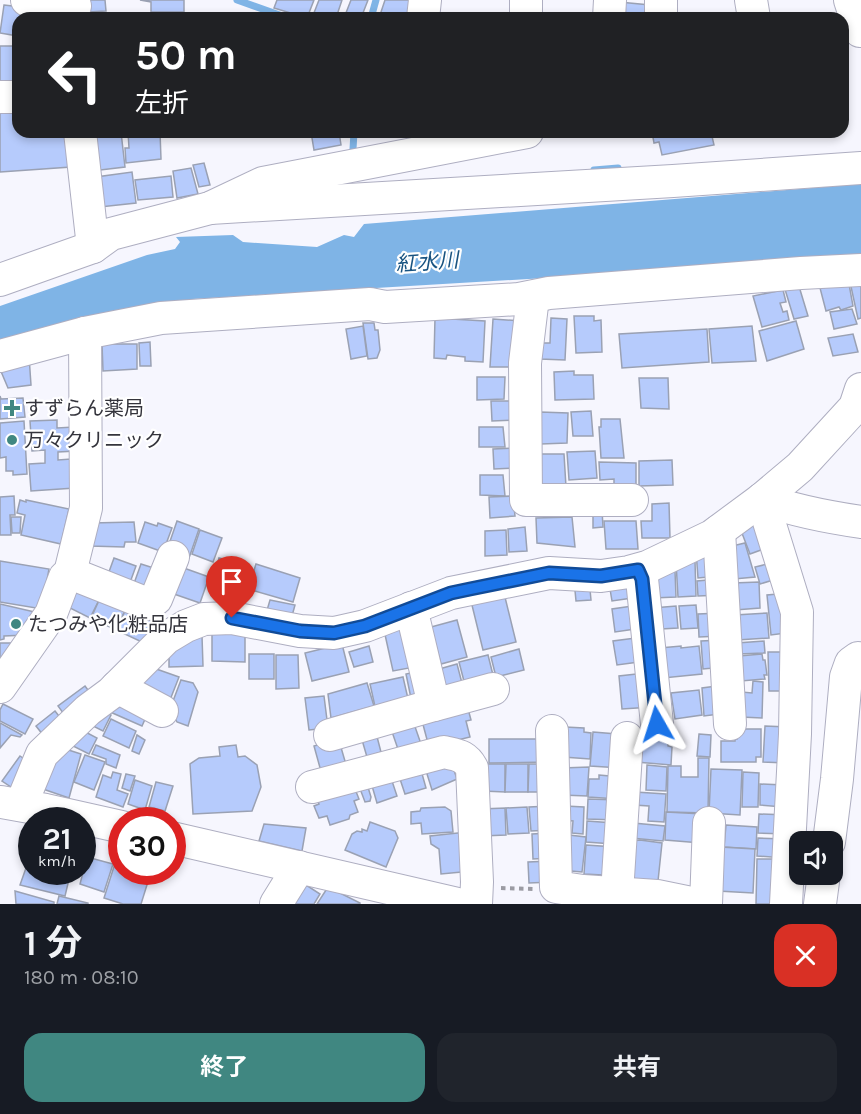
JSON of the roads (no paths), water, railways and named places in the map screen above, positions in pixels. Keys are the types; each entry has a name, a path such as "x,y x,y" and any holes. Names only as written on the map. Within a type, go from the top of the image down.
{"street":[{"path":"27,0 75,8"},
{"path":"850,0 854,33"},
{"path":"81,138 93,247"},
{"path":"0,280 93,247 111,234 210,208 263,183 408,144 466,138"},
{"path":"210,208 861,168"},
{"path":"0,356 85,333 161,318 370,304 385,307 533,297 561,292 861,270"},
{"path":"533,297 525,363 526,500 632,500"},
{"path":"0,687 51,614 65,577 70,573 86,508 85,333"},
{"path":"108,824 10,803 42,754 88,710 117,687 166,639 204,619 232,618 300,631 334,633 365,626 451,593 549,573 601,576 638,570 676,554 719,531 762,499 800,467 855,407 861,389"},
{"path":"762,499 784,507 827,517 861,522"},
{"path":"762,499 797,612 795,734 786,904"},
{"path":"719,531 730,724"},
{"path":"70,573 148,604 156,599 173,557"},
{"path":"638,570 642,579 657,724"},
{"path":"411,608 434,705"},
{"path":"830,831 846,677 851,663 858,658"},
{"path":"117,687 162,711"},
{"path":"330,735 493,689"},
{"path":"552,731 556,887 657,896 696,904"},
{"path":"617,893 627,738"},
{"path":"186,841 299,867 372,894 470,898 472,768 461,755 444,752 312,787"},
{"path":"706,904 710,823"},
{"path":"276,904 299,867"},
{"path":"820,904 823,885"}],"water":[{"name":"紅水川","path":"861,184 861,259 193,299 66,323 0,346 0,306 147,255 175,249 180,242 176,237 233,235 243,242 317,247 344,235 354,237 364,224"}],"waterway":[{"path":"237,0 271,12"},
{"path":"373,12 376,0"},
{"path":"353,149 354,138"},
{"path":"594,170 618,168"}],"place":[{"name":"すずらん薬局","path":"12,408"},
{"name":"万々クリニック","path":"12,440"},
{"name":"たつみや化粧品店","path":"16,624"}]}
